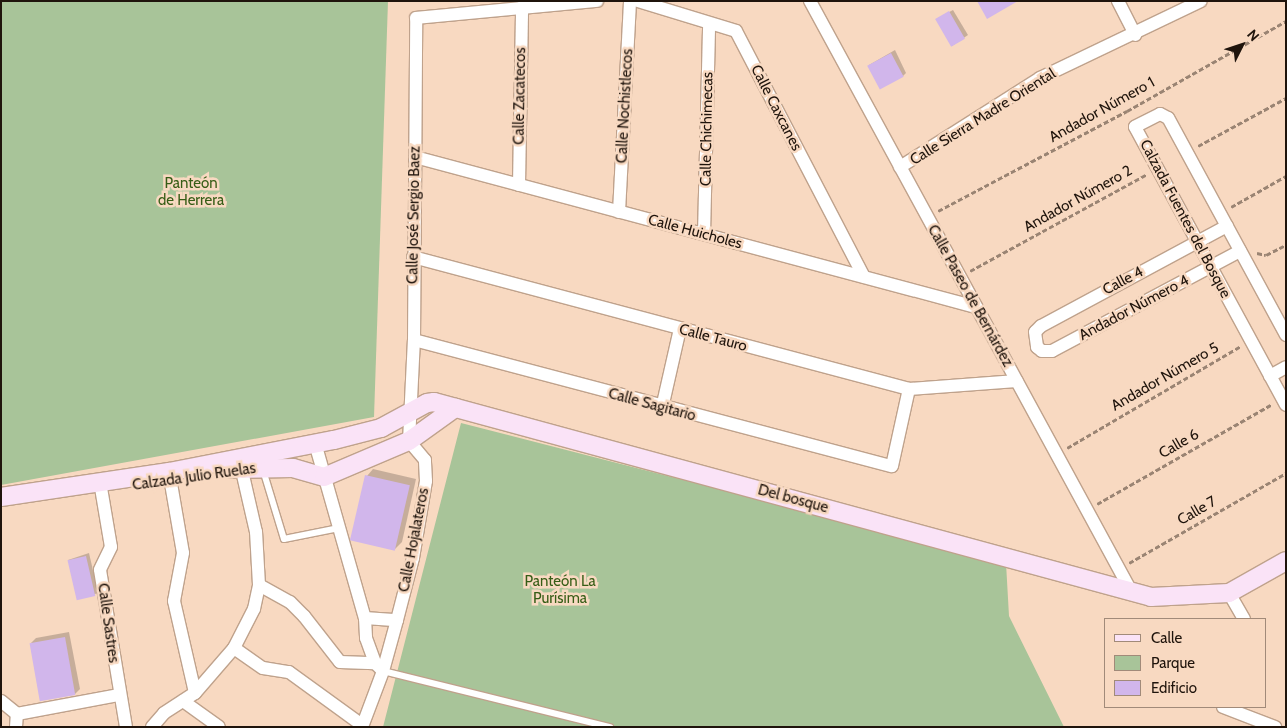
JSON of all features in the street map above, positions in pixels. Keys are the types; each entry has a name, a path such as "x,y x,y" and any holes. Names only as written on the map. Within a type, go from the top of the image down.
{"main road":[{"name":"Del bosque","path":"409,412 427,403 455,408 1151,597 1229,593"},
{"path":"324,477 409,441 455,408"},
{"name":"Calzada Julio Ruelas","path":"1,507 101,487 260,461 315,443 381,428 409,412"},
{"name":"Calzada Julio Ruelas","path":"260,461 324,477"},
{"name":"Calzada Julio Ruelas","path":"1,497 101,487"},
{"path":"1229,593 1286,561"}],"street":[{"path":"522,7 597,1"},
{"name":"Calle Nochistlecos","path":"620,212 630,1"},
{"name":"Calle Caxcanes","path":"638,1 736,31 864,276"},
{"name":"Calle Paseo de Bernárdez","path":"810,1 1131,591"},
{"path":"1118,1 1134,34"},
{"name":"Calle Sierra Madre Oriental","path":"900,168 1040,78 1201,1"},
{"name":"Calle José Sergio Baez","path":"409,412 414,340 413,257 416,18 522,7"},
{"name":"Calle Zacatecos","path":"519,185 522,7"},
{"name":"Calle Chichimecas","path":"704,234 709,24"},
{"name":"Calzada Fuentes del Bosque","path":"1284,402 1135,127 1160,114 1168,118 1286,335"},
{"name":"Calle Huicholes","path":"415,157 976,306"},
{"name":"Calle 4","path":"1037,347 1035,332 1041,326 1227,226"},
{"name":"Andador Número 4","path":"1037,347 1042,352 1052,351 1240,251"},
{"name":"Calle Tauro","path":"413,257 909,389 1017,381"},
{"path":"662,408 680,329"},
{"name":"Calle Sagitario","path":"414,340 662,408 892,466 909,389"},
{"path":"1270,376 1286,367"},
{"path":"409,412 409,441"},
{"name":"Calle Hojalateros","path":"362,726 379,667 397,620 413,558 426,481 425,460 409,441"},
{"path":"315,443 365,618 366,638 379,667"},
{"path":"152,727 164,713 195,692 234,648 254,609 259,585 256,532 240,463"},
{"path":"170,476 183,553 174,601 195,692"},
{"name":"Calle Sastres","path":"101,487 111,547 100,570 119,695 126,727"},
{"path":"259,585 290,602 304,616 340,662 379,667"},
{"path":"1229,593 1243,618"},
{"path":"365,618 397,620"},
{"path":"234,648 263,668 289,672 362,726"},
{"path":"1,701 17,714 119,695"},
{"path":"183,701 219,727"},
{"path":"1230,708 1275,727"},
{"path":"16,727 17,714"}],"lane":[{"path":"260,461 284,539 339,528"},
{"path":"379,667 610,727"}],"path":[{"name":"Andador Número 1","path":"927,217 1127,111 1286,20"},
{"path":"1186,152 1286,98"},
{"name":"Andador Número 2","path":"960,277 1157,168"},
{"path":"1220,213 1286,176"},
{"path":"1240,251 1266,254 1286,245"},
{"name":"Andador Número 5","path":"1056,454 1251,340"},
{"name":"Calle 6","path":"1087,510 1284,402"},
{"name":"Calle 7","path":"1119,569 1286,473"}],"green space":[{"name":"Panteón de Herrera","path":"1,1 388,1 374,417 1,485"},
{"name":"Panteón La Purísima","path":"461,423 1006,563 1009,616 1064,727 383,727"}],"building":[{"path":"977,1 1018,1 987,19"},
{"path":"949,11 965,39 951,47 935,19"},
{"path":"891,53 904,77 880,90 867,66"},
{"path":"365,475 410,485 395,551 350,540"},
{"path":"86,556 95,596 77,600 67,560"},
{"path":"65,637 75,695 40,701 30,643"}]}
